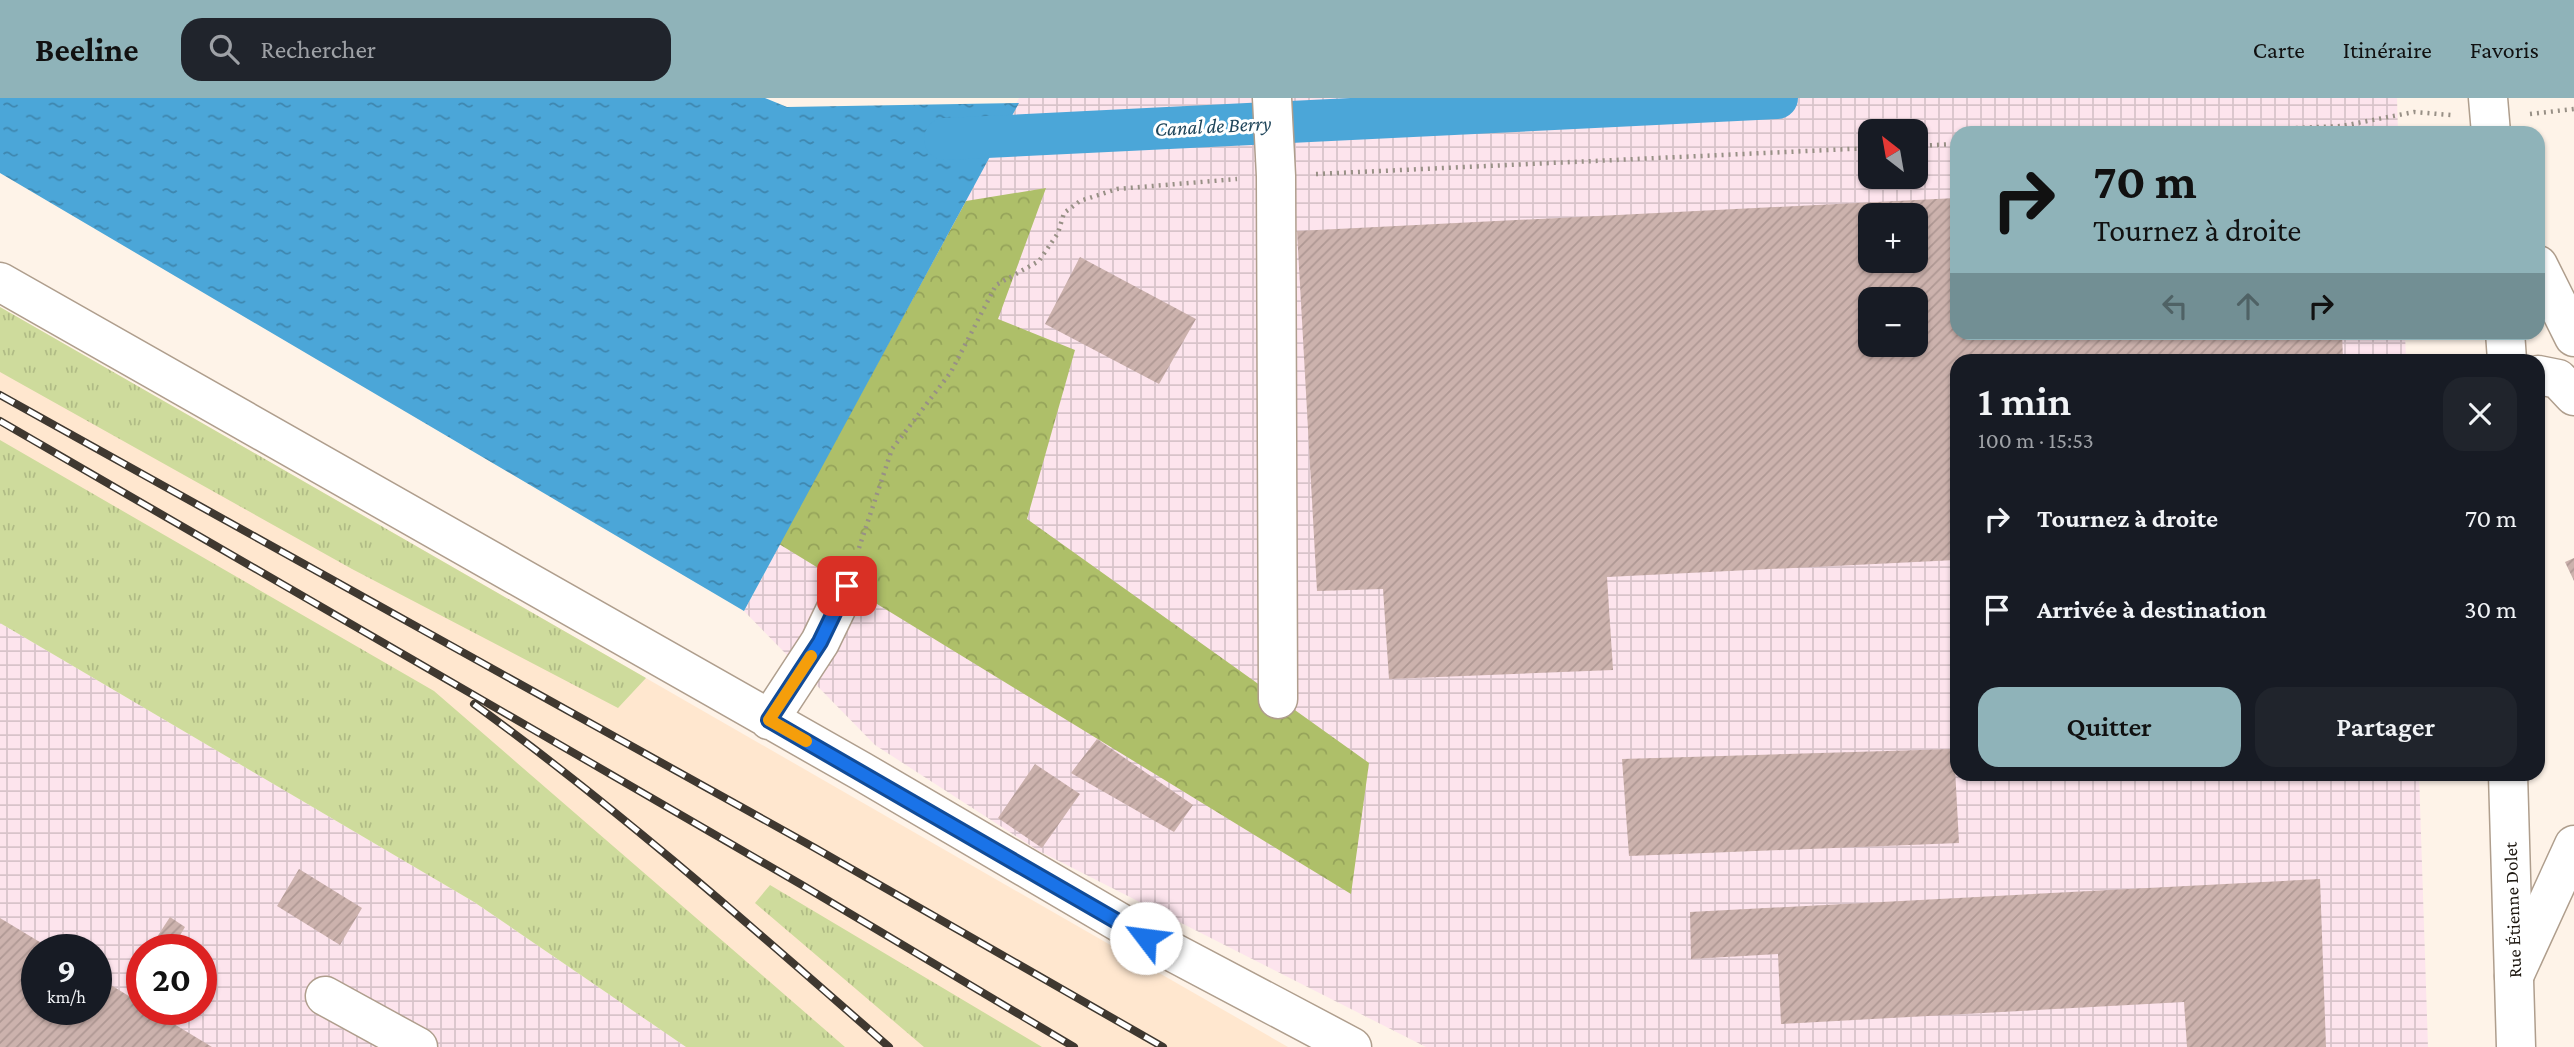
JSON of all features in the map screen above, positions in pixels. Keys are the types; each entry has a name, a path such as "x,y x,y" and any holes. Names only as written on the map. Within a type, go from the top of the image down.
{"street":[{"path":"1272,98 1275,160 1278,699"},
{"path":"2545,276 2569,314"},
{"path":"0,282 1146,938 1352,1047"},
{"path":"2545,376 2558,379 2574,396"},
{"path":"769,720 820,642 847,586"},
{"name":"Rue Étienne Dolet","path":"2508,781 2516,1047"},
{"path":"2514,976 2574,845"},
{"path":"325,996 418,1047"}],"path":[{"path":"2342,126 2414,113 2490,116"},
{"path":"1928,145 1950,144"}],"shaded area":[{"path":"1019,98 2397,98 2398,126 1950,126 1950,340 2405,340 2406,354 1950,354 1950,781 2419,781 2428,1047 1426,1047 1039,851 875,745 744,611"},
{"path":"0,307 1288,1047 834,1047 0,503"},
{"path":"0,623 474,902 686,1047 0,1047"}],"green space":[{"path":"1046,188 998,319 1075,350 1027,519 1369,763 1351,894 779,544 966,201"},
{"path":"0,307 646,678 618,708 352,569 0,372"},
{"path":"0,440 434,691 845,1047 686,1047 474,902 0,623"},
{"path":"770,885 1042,1047 924,1047 755,903"}],"water":[{"path":"0,98 765,98 787,107 1019,103 744,611 0,173"}],"building":[{"path":"1950,198 1950,340 2342,340 2343,354 1950,354 1950,560 1607,577 1613,670 1389,679 1383,589 1317,591 1297,231"},
{"path":"1080,257 1196,319 1159,384 1045,324"},
{"path":"2574,558 2574,581 2565,562"},
{"path":"1097,739 1193,805 1174,832 1071,773"},
{"path":"1950,749 1950,781 1956,781 1959,843 1629,856 1622,759"},
{"path":"1035,764 1080,794 1042,848 998,818"},
{"path":"299,869 362,908 340,945 277,906"},
{"path":"2320,879 2326,1047 2187,1047 2184,1002 1781,1024 1778,954 1691,959 1690,912"},
{"path":"170,917 185,927 181,934 159,934"},
{"path":"0,918 26,934 21,934 21,1025 112,1025 112,986 126,994 126,1025 176,1025 212,1047 0,1047"}],"waterway":[{"name":"Canal de Berry","path":"945,139 1777,98"}],"railway":[{"path":"0,395 815,848 1163,1047"},
{"path":"0,421 802,885 1074,1047"},
{"path":"474,704 634,828 889,1047"}],"slow traffic":[{"path":"806,741 769,720 811,656"}],"route":[{"path":"847,586 820,642 769,720 1146,938"}]}
